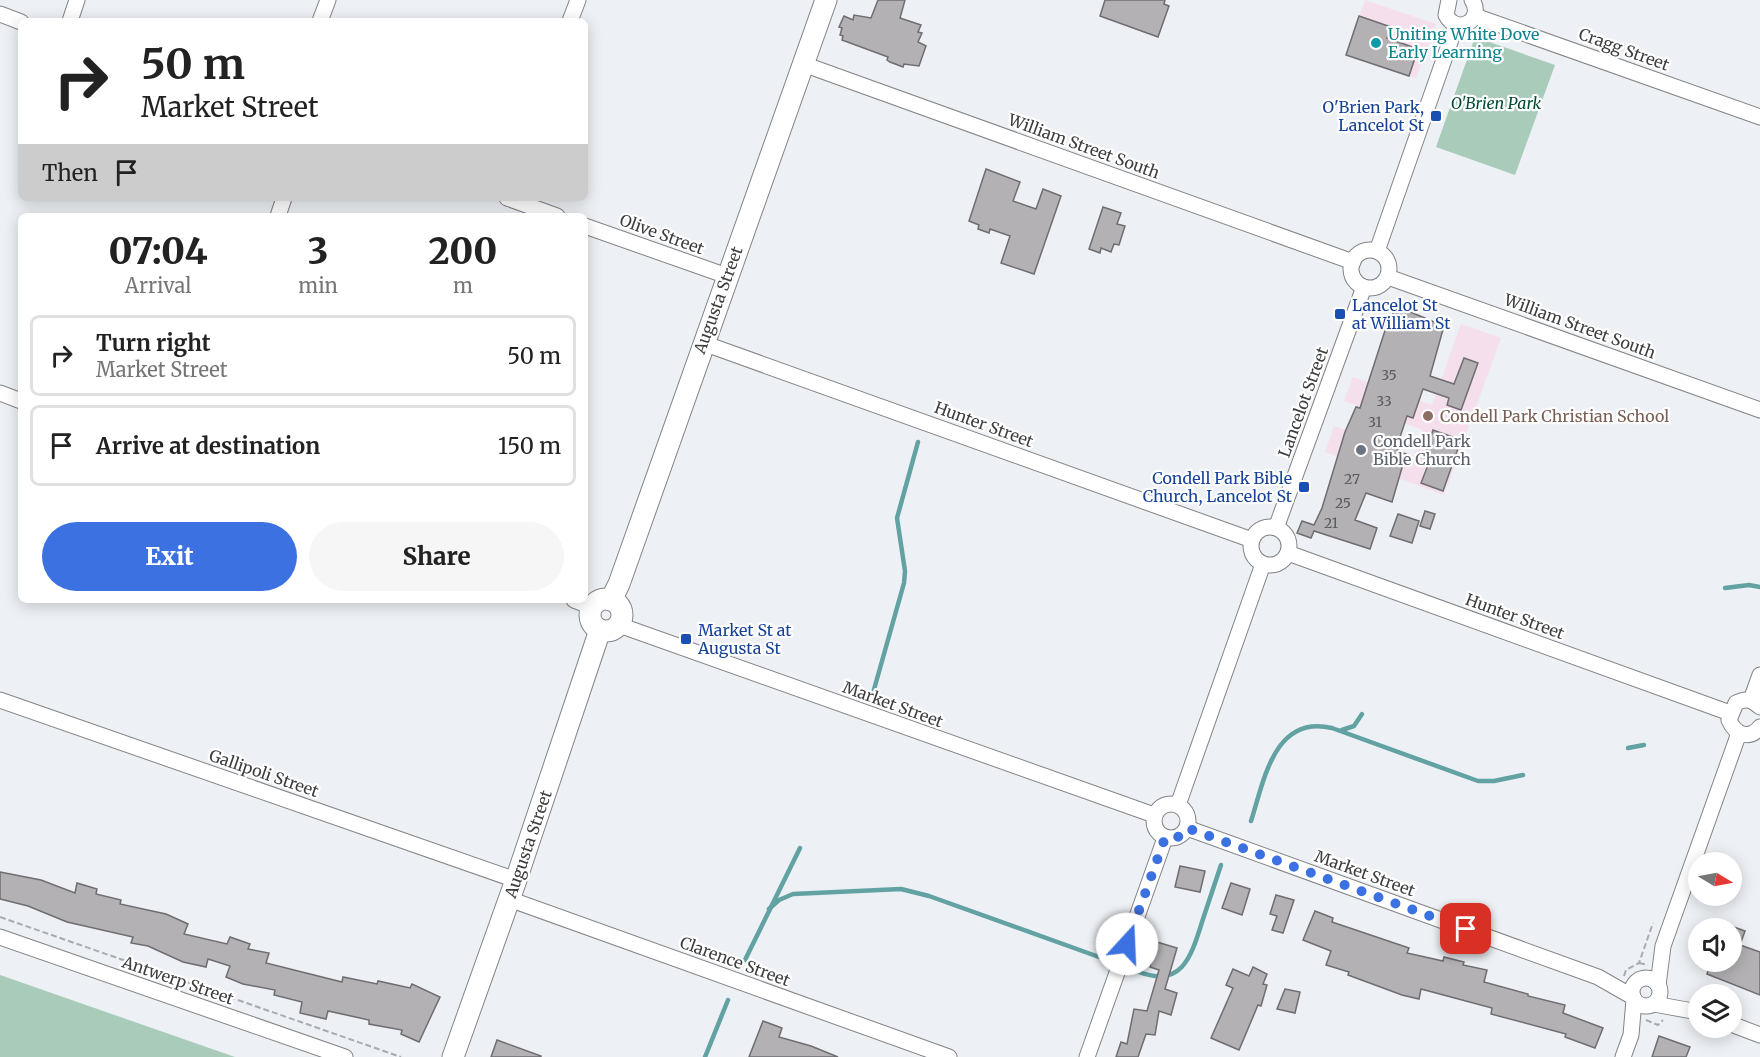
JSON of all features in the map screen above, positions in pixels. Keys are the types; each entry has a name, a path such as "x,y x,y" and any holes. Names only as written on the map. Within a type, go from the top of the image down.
{"street":[{"path":"71,18 78,0"},
{"path":"321,18 328,0"},
{"path":"571,18 578,0"},
{"name":"Augusta Street","path":"592,602 619,584 826,0"},
{"path":"1456,25 1467,24 1475,16 1476,7 1472,0"},
{"path":"1443,2 1446,15 1456,25"},
{"path":"0,14 18,21"},
{"name":"Cragg Street","path":"1475,16 1760,117"},
{"path":"1377,251 1456,25"},
{"name":"William Street South","path":"802,64 1353,262"},
{"path":"515,201 549,213"},
{"name":"Olive Street","path":"588,227 727,276"},
{"path":"1366,250 1377,251 1383,254 1389,265 1388,277 1375,288 1364,287 1352,274 1353,262 1366,250"},
{"name":"William Street South","path":"1388,277 1760,410"},
{"name":"Lancelot Street","path":"1276,528 1364,287"},
{"name":"Hunter Street","path":"703,342 1252,540"},
{"path":"0,393 18,400"},
{"path":"1270,527 1276,528 1288,541 1288,553 1275,565 1263,564 1252,552 1252,540 1259,531 1270,527"},
{"name":"Hunter Street","path":"1288,553 1730,713"},
{"path":"1178,805 1263,564"},
{"path":"592,602 618,605 622,612 609,627 591,623 592,602"},
{"name":"Augusta Street","path":"453,1057 512,889 609,627"},
{"name":"Market Street","path":"609,627 1155,815"},
{"path":"1760,675 1755,704 1744,700 1736,703 1729,720 1739,734 1748,735 1756,732 1760,727"},
{"name":"Gallipoli Street","path":"0,700 512,889"},
{"path":"1623,1057 1631,1035 1660,995 1663,946 1739,734"},
{"path":"1165,804 1178,805 1187,814 1187,828 1178,837 1165,838 1156,830 1155,815 1165,804"},
{"name":"Market Street","path":"1187,828 1598,976 1633,999"},
{"path":"1086,1056 1165,838"},
{"name":"Clarence Street","path":"512,889 949,1057"},
{"name":"Antwerp Street","path":"0,937 345,1057"},
{"path":"1631,1035 1635,979 1663,946"},
{"name":"Market Street","path":"1598,976 1635,979"},
{"path":"1635,979 1651,979 1688,1007"},
{"path":"1633,999 1642,1006 1653,1004 1688,1011"},
{"path":"1742,1028 1760,1035"}],"path":[{"path":"0,917 401,1057"},
{"path":"1635,979 1626,970 1639,963 1653,922"}],"shaded area":[{"path":"1365,0 1436,24 1416,78 1346,55"},
{"name":"Condell Park Christian School","path":"1461,324 1501,338 1444,495 1325,452 1334,426 1414,455 1423,430 1344,401 1353,377 1432,405"}],"green space":[{"name":"O'Brien Park","path":"1475,37 1555,65 1515,175 1436,147"},
{"path":"0,975 235,1057 0,1057"}],"building":[{"path":"878,0 905,0 900,18 921,25 918,32 922,33 918,42 926,46 919,66 904,64 903,67 887,60 888,57 842,40 843,36 840,35 842,28 839,27 844,16 853,20 854,15 871,18"},
{"path":"1105,0 1165,0 1164,4 1169,6 1158,37 1100,16"},
{"name":"Uniting White Dove Early Learning","path":"1359,16 1391,27 1387,38 1418,49 1409,76 1346,55"},
{"path":"986,169 1020,182 1013,201 1036,209 1043,189 1061,196 1034,274 1001,263 1010,236 990,229 989,233 978,229 979,225 969,221"},
{"path":"1103,207 1121,213 1117,224 1125,226 1119,245 1114,244 1111,252 1101,248 1100,253 1089,249"},
{"path":"1396,306 1444,326 1430,376 1454,384 1464,358 1478,363 1461,410 1447,405 1449,398 1423,389 1413,418 1407,416 1399,440 1401,441 1397,451 1406,454 1392,502 1366,493 1355,520 1377,528 1370,549 1314,531 1311,538 1297,533 1302,521 1314,525 1322,508 1345,432 1356,407 1360,408 1390,315 1392,316"},
{"path":"1433,430 1461,440 1443,491 1421,483 1430,460 1424,458"},
{"path":"1425,511 1435,514 1430,529 1420,526"},
{"path":"1398,514 1419,521 1412,543 1390,536"},
{"path":"1180,866 1205,871 1200,892 1175,887"},
{"path":"0,872 41,880 75,893 77,883 97,889 96,894 121,900 120,904 166,914 188,924 184,934 227,944 230,937 250,944 248,949 269,953 266,963 342,982 343,977 410,988 412,984 440,997 419,1042 401,1034 402,1030 369,1024 369,1020 328,1011 326,1019 300,1013 302,1002 274,995 275,990 243,984 226,977 230,966 208,959 206,967 183,962 148,946 131,943 133,937 67,922 28,906 0,899"},
{"path":"1231,883 1250,889 1242,915 1222,908"},
{"path":"1276,895 1294,900 1283,933 1272,930 1277,916 1270,914"},
{"path":"1315,911 1333,918 1332,922 1409,948 1407,953 1443,961 1444,957 1464,962 1463,965 1487,970 1484,982 1565,1005 1563,1013 1603,1028 1595,1048 1565,1037 1566,1034 1491,1014 1492,1008 1421,989 1419,999 1402,995 1348,975 1349,972 1326,965 1331,951 1303,940"},
{"path":"1157,942 1177,948 1165,989 1177,993 1171,1015 1159,1011 1155,1035 1146,1034 1138,1057 1116,1057 1121,1042 1127,1044 1134,1009 1147,1011 1159,970 1150,967"},
{"path":"1742,946 1760,952 1760,995 1742,988 1742,984 1732,984 1707,974 1708,972 1742,972"},
{"path":"1253,967 1267,974 1263,984 1267,985 1261,1006 1258,1005 1239,1050 1211,1038 1233,988 1226,985 1233,969 1249,976"},
{"path":"1285,989 1300,992 1295,1013 1277,1009"},
{"path":"763,1021 782,1028 779,1037 838,1057 749,1057"},
{"path":"1659,1036 1690,1047 1686,1057 1652,1057"},
{"path":"497,1040 541,1056 541,1057 491,1057"}],"waterway":[{"path":"873,693 904,583 905,571 897,518 918,442"},
{"path":"1725,588 1749,585 1760,587"},
{"path":"1342,730 1354,726 1362,714"},
{"path":"1251,821 1267,770 1275,754 1284,741 1297,731 1312,726 1332,728 1478,781 1494,781 1523,775"},
{"path":"1628,748 1644,745"},
{"path":"745,960 800,848"},
{"path":"1139,972 1166,976 1176,972 1184,965 1195,944 1221,865"},
{"path":"769,909 779,900 793,894 901,889 929,896 1099,957"},
{"path":"705,1057 728,1000"}],"place":[{"name":"Uniting White Dove Early Learning","path":"1376,43"},
{"name":"O'Brien Park, Lancelot St","path":"1436,116"},
{"name":"Lancelot St at William St","path":"1340,314"},
{"name":"Condell Park Christian School","path":"1428,416"},
{"name":"Condell Park Bible Church","path":"1361,450"},
{"name":"Condell Park Bible Church, Lancelot St","path":"1304,487"},
{"name":"Market St at Augusta St","path":"686,639"}],"route":[{"path":"1127,944 1165,838 1178,837 1187,828 1466,929"}]}
